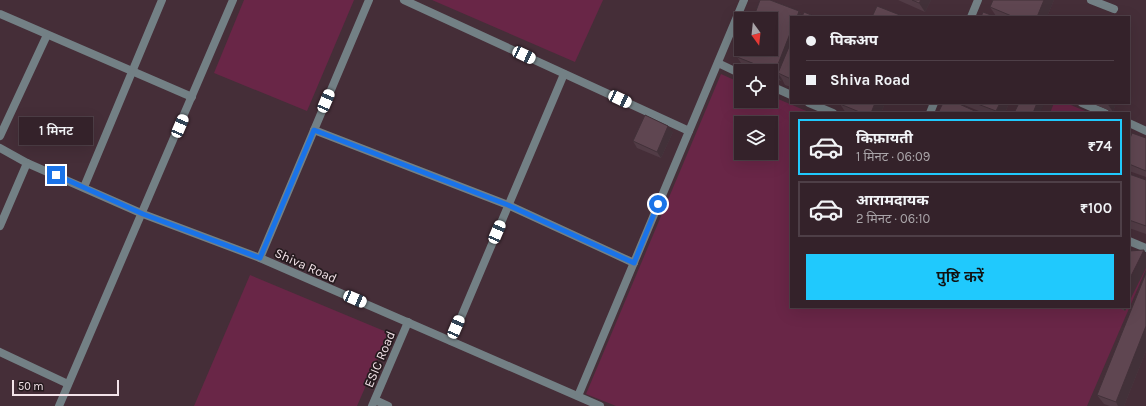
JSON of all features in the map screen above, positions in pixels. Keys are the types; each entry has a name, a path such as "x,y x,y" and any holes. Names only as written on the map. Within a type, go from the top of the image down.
{"street":[{"path":"84,187 131,71 162,0"},
{"path":"58,406 143,214 233,0"},
{"path":"260,258 369,0"},
{"path":"404,0 689,131"},
{"path":"578,396 744,0"},
{"path":"971,16 978,0"},
{"path":"1091,0 1114,10"},
{"path":"0,14 192,97"},
{"path":"0,136 47,35"},
{"path":"718,64 734,71"},
{"path":"451,341 564,74"},
{"path":"778,89 790,95"},
{"path":"811,104 831,112"},
{"path":"1084,104 1103,112"},
{"path":"1130,123 1146,131"},
{"path":"314,130 508,205 634,263"},
{"name":"Shiva Road","path":"0,148 27,163 143,214 260,258 596,405"},
{"path":"0,226 27,163"},
{"path":"1130,241 1146,248"},
{"name":"ESIC Road","path":"373,403 408,322"},
{"path":"0,352 68,384"},
{"path":"373,403 388,406"}],"shaded area":[{"path":"244,0 354,0 307,111 214,73"},
{"path":"432,0 603,0 575,62"},
{"path":"721,74 734,80 734,108 778,108 778,99 809,112 790,112 790,308 1129,308 1087,406 616,406 586,394"},
{"path":"1054,104 1068,104 1088,112 1050,112"},
{"path":"1130,250 1146,257 1146,269 1130,306"},
{"path":"250,275 389,333 357,406 194,406"}],"building":[{"path":"760,0 770,0 799,11 797,16 790,16 790,34 778,64 755,64 737,57 778,56 778,12 756,12"},
{"path":"912,0 921,0 919,3"},
{"path":"993,0 1044,0 1037,16 1012,16 990,7"},
{"path":"877,6 902,16 872,16"},
{"path":"804,12 814,16 802,16"},
{"path":"983,12 993,16 981,16"},
{"path":"790,44 790,79 778,73"},
{"path":"840,104 875,104 871,112 860,112"},
{"path":"942,104 959,104 977,112 938,112"},
{"path":"978,104 1000,104 996,111"},
{"path":"1018,104 1037,104 1033,112 1014,112"},
{"path":"645,115 668,126 657,152 633,141"},
{"path":"1132,133 1146,138 1146,171 1130,164 1130,138"},
{"path":"1130,174 1146,180 1146,226 1130,220"},
{"path":"1144,250 1130,278 1130,251"},
{"path":"1146,273 1146,326 1116,402 1097,395"}],"route":[{"path":"56,175 143,214 260,258 314,130 508,205 634,263 658,204"}]}
